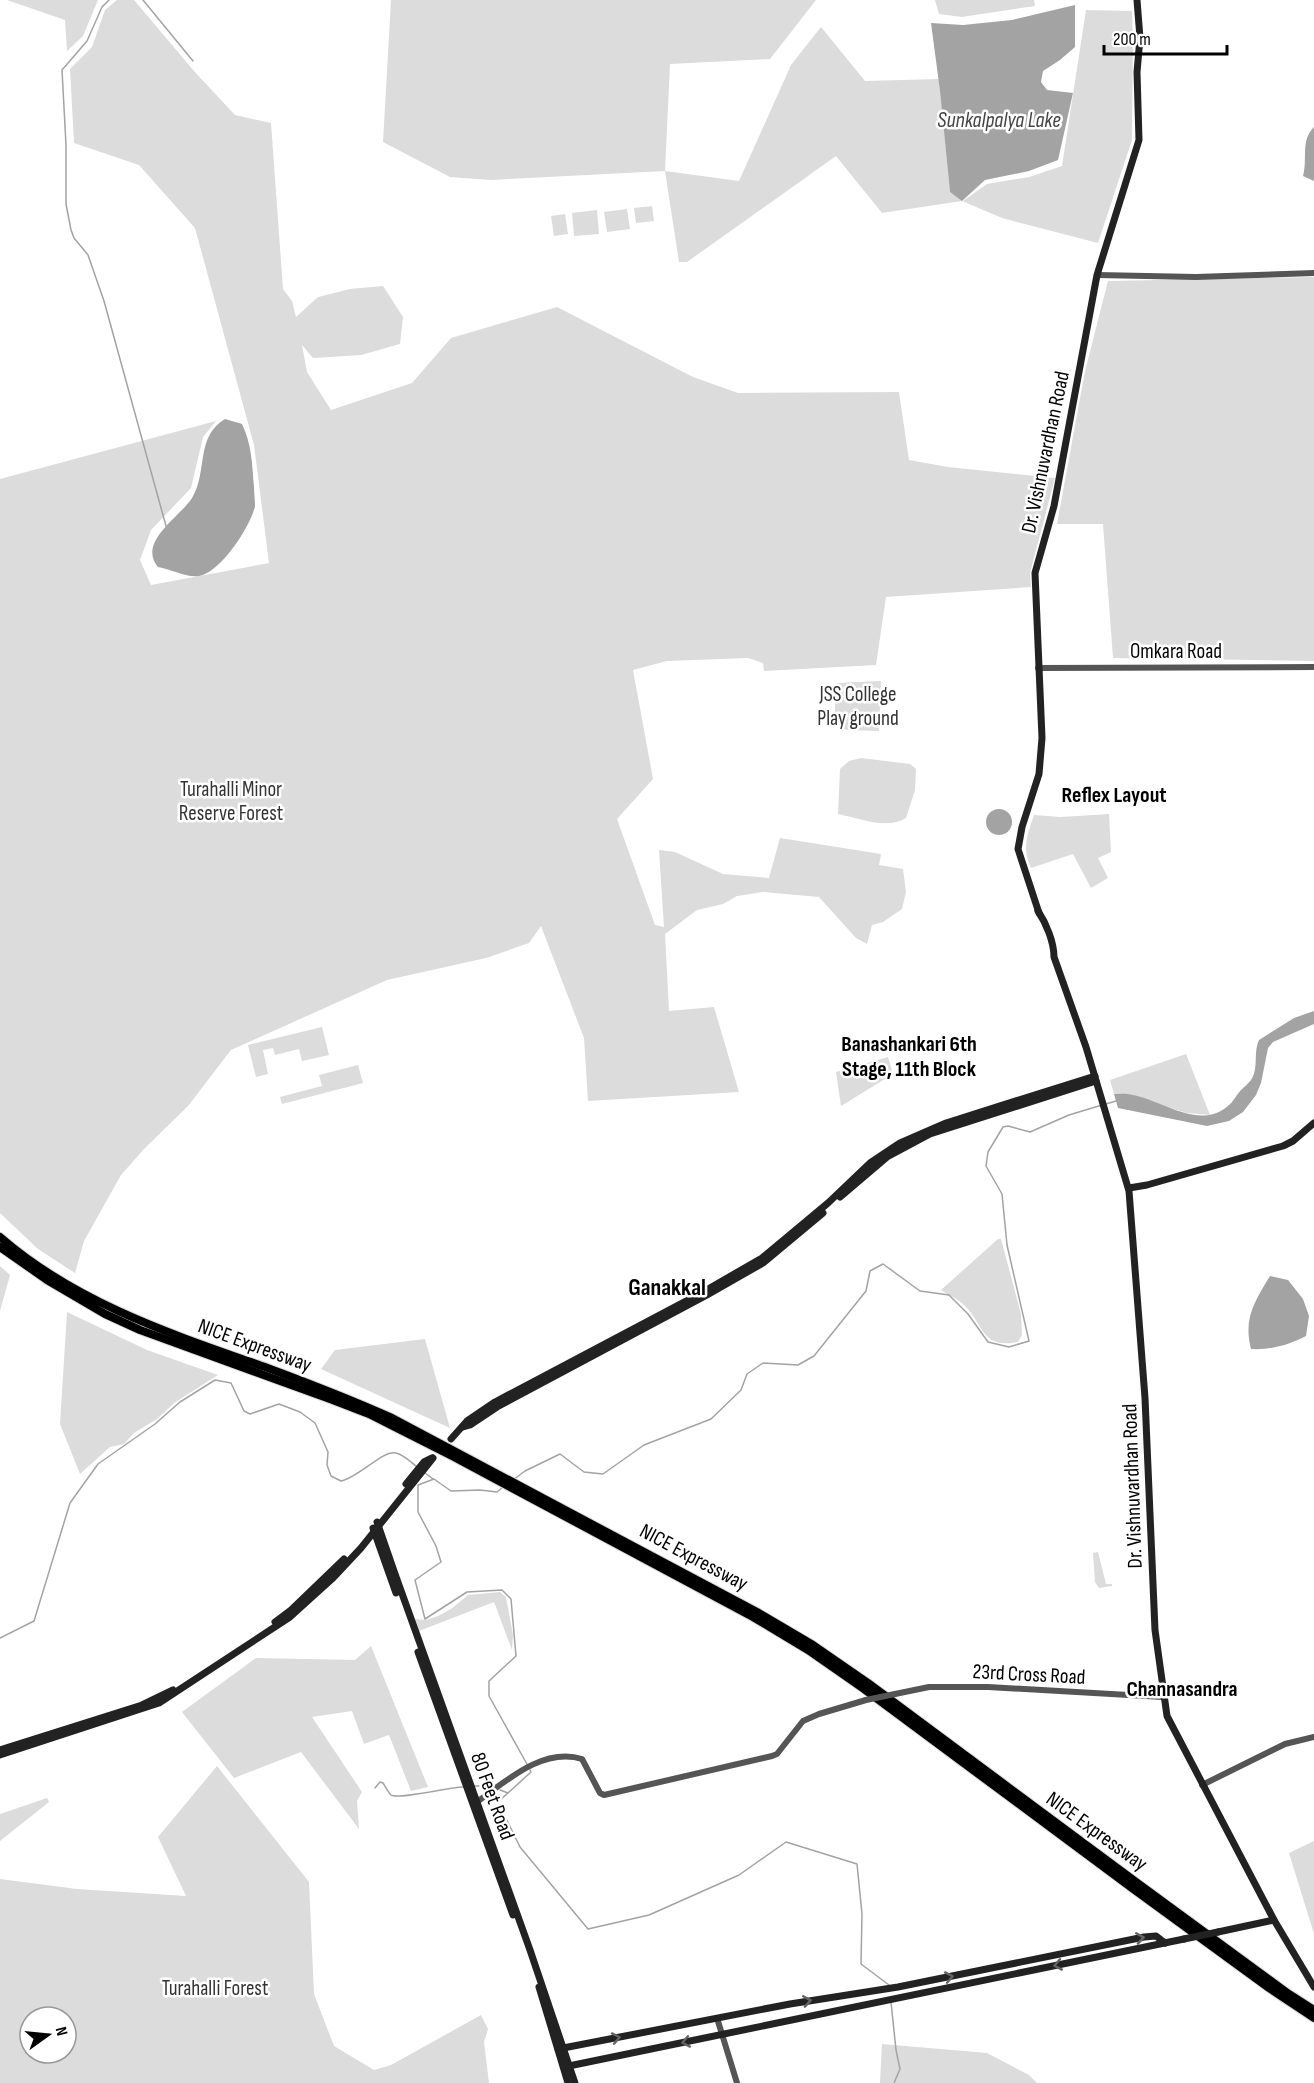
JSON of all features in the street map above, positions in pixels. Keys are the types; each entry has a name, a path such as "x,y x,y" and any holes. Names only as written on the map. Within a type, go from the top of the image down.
{"highway":[{"name":"NICE Expressway","path":"0,1237 50,1274 109,1308 141,1323 333,1392 371,1408 744,1612 808,1650 1260,1981 1314,2018"},
{"name":"NICE Expressway","path":"0,1247 47,1280 105,1314 140,1330 369,1414 505,1480"},
{"name":"NICE Expressway","path":"516,1487 757,1612 813,1645 1314,2010"}],"main road":[{"name":"Dr. Vishnuvardhan Road","path":"1137,0 1140,38 1137,72 1139,140 1098,272 1054,506 1035,573 1042,738 1039,774 1022,827 1018,849 1038,911 1045,922 1054,957 1129,1188 1145,1398 1155,1630 1167,1716 1274,1920 1314,1988"},
{"path":"463,1427 763,1263 886,1157 938,1131 1086,1084 1095,1079"},
{"path":"451,1439 467,1421 495,1402 703,1292 762,1258 828,1203 870,1163 900,1143 946,1123 1095,1079"},
{"path":"1143,1184 1145,1181 1281,1142 1291,1138 1314,1118"},
{"path":"1129,1188 1147,1185 1283,1146 1293,1141 1314,1123"},
{"path":"0,1755 147,1708 167,1699 290,1617 332,1579 426,1464"},
{"path":"0,1750 142,1705 166,1694 291,1610 376,1527"},
{"name":"80 Feet Road","path":"376,1527 477,1802 567,2067 575,2083"},
{"name":"80 Feet Road","path":"376,1527 561,2048"},
{"path":"567,2067 1274,1920"},
{"path":"561,2048 891,1988 1144,1937 1156,1936 1165,1942"},
{"name":"80 Feet Road","path":"567,2067 568,2083"}],"street":[{"path":"1098,272 1107,275 1196,277 1314,273"},
{"name":"Omkara Road","path":"1038,668 1314,667"},
{"path":"1086,1084 1100,1094"},
{"name":"23rd Cross Road","path":"477,1802 530,1766 560,1757 580,1758 600,1793 604,1795 774,1756 803,1721 866,1700 929,1687 988,1687 1163,1697"},
{"path":"1202,1785 1285,1744 1314,1737"},
{"path":"717,2018 737,2083"}],"green space":[{"path":"7,0 98,0 83,36 67,51 65,20"},
{"name":"Turahalli Minor Reserve Forest","path":"117,0 134,0 235,115 271,123 283,289 292,301 296,317 318,297 350,289 383,286 403,317 400,344 361,355 313,358 302,345 307,372 331,410 412,383 451,338 557,307 693,377 738,393 899,392 909,460 948,467 1055,478 1030,573 1031,587 886,597 876,665 764,671 763,663 748,658 667,661 633,670 653,779 617,819 655,925 664,927 659,850 675,852 723,874 769,878 780,838 881,854 879,865 903,869 906,892 902,909 883,922 872,925 867,944 856,938 819,897 763,892 737,896 723,904 697,910 665,934 669,1011 714,1007 739,1092 588,1101 584,1038 541,926 529,943 486,958 387,980 231,1050 188,1106 121,1175 84,1241 75,1273 38,1249 0,1213 0,479 216,421 203,437 191,488 151,530 140,560 151,585 269,563 254,445 195,228 139,165 74,143 70,69 92,47 105,10"},
{"path":"391,0 816,0 770,59 670,64 665,171 491,180 450,177 383,142"},
{"path":"935,0 1034,0 1035,6 962,17 939,14"},
{"path":"1086,10 1132,11 1132,140 1098,243 1002,218 962,201 882,213 836,156 687,262 679,262 665,171 739,181 791,65 821,27 865,81 939,79 950,192 963,201 987,184 1029,177 1062,166"},
{"path":"652,206 654,221 636,223 634,208"},
{"path":"627,209 630,229 607,232 604,212"},
{"path":"597,210 599,234 574,236 572,213"},
{"path":"565,214 568,234 554,236 551,216"},
{"path":"1314,277 1314,661 1113,658 1103,524 1057,524 1085,371 1108,281"},
{"name":"JSS College Play ground","path":"881,681 879,731 846,730 841,726 836,715 837,683"},
{"path":"861,758 910,764 916,769 915,790 906,818 881,823 838,814 840,769 849,761"},
{"path":"1109,814 1111,852 1098,858 1108,878 1091,888 1073,854 1031,868 1026,842 1034,815 1060,817"},
{"path":"322,1027 329,1055 302,1061 299,1049 275,1055 273,1048 263,1050 268,1074 256,1077 248,1045"},
{"path":"1186,1054 1210,1115 1187,1113 1121,1093 1114,1094 1110,1080"},
{"path":"888,1057 893,1074 841,1106 836,1072"},
{"path":"358,1065 363,1083 282,1104 280,1097 322,1086 319,1075"},
{"path":"998,1239 1001,1239 1021,1314 1022,1335 1018,1342 1006,1343 990,1339 963,1304 941,1290"},
{"path":"0,1266 10,1275 0,1311"},
{"path":"67,1312 147,1350 218,1375 174,1403 157,1419 134,1433 124,1444 110,1447 80,1474 60,1424"},
{"path":"425,1339 450,1428 321,1369 335,1350"},
{"path":"1098,1552 1106,1584 1112,1584 1112,1586 1099,1588 1095,1582 1093,1553"},
{"path":"500,1592 506,1597 513,1635 512,1650 494,1602 419,1631 415,1619 426,1620 438,1616 468,1595"},
{"path":"371,1646 428,1787 411,1791 389,1735 364,1744 352,1711 312,1717 362,1792 357,1801 359,1829 301,1752 234,1778 182,1712 256,1658 355,1660"},
{"name":"Turahalli Forest","path":"217,1766 309,1882 314,1994 334,2046 374,2070 391,2065 481,2015 488,2029 484,2042 489,2083 0,2083 0,1879 77,1889 186,1896 158,1837"},
{"path":"47,1798 49,1802 0,1841 0,1814"},
{"path":"1314,1841 1314,1934 1289,1853"},
{"path":"882,2044 987,2053 1029,2075 1037,2083 880,2083"}],"water":[{"name":"Sunkalpalya Lake","path":"1075,5 1075,47 1043,71 1041,82 1047,90 1073,93 1058,160 1029,171 985,180 962,201 950,192 931,23 963,25 1012,20"},
{"path":"1314,127 1314,181 1303,176 1307,138"},
{"path":"225,419 242,424 248,439 255,506 248,525 225,558 207,573 189,576 158,567 153,558 156,539 192,498 200,477 209,435"},
{"path":"999,809 1008,813 1012,822 1008,831 999,835 990,831 986,822 990,813"},
{"path":"1314,1011 1314,1024 1273,1042 1268,1048 1261,1083 1256,1095 1243,1112 1229,1121 1207,1126 1118,1108 1114,1094 1128,1094 1143,1098 1187,1114 1202,1116 1216,1113 1231,1103 1251,1080 1255,1071 1259,1040 1294,1018"},
{"path":"1270,1276 1288,1280 1303,1299 1309,1316 1306,1336 1280,1346 1251,1349 1248,1328 1252,1310"}],"waterway":[{"path":"109,0 102,7 87,41 62,70 66,204 74,238 88,255 104,301 166,526"},
{"path":"143,0 193,61"},
{"path":"1106,1104 1116,1101"},
{"path":"513,1480 525,1471 560,1454 584,1472 603,1474 644,1445 711,1419 741,1390 747,1374 763,1363 798,1365 814,1356 866,1291 870,1271 883,1264 920,1291 949,1295 968,1314 988,1342 1009,1347 1029,1341 1007,1245 1002,1194 986,1166 988,1152 1003,1127 1008,1126 1030,1132 1069,1115 1102,1105"},
{"path":"0,1638 34,1621 70,1503 98,1464 155,1424 180,1402 215,1380 231,1383 244,1411 250,1414 279,1404 300,1412 315,1423 328,1452 327,1465 331,1476 341,1481 391,1453 402,1455 417,1467"},
{"path":"425,1473 433,1479"},
{"path":"502,1488 497,1492 451,1491 434,1479 418,1485 418,1512 436,1546 441,1562 415,1580 425,1619 467,1592 502,1590 511,1599 516,1656 489,1681 489,1696 528,1766"},
{"path":"530,1770 531,1772 498,1802 520,1847 588,1929 649,1915 739,1875 786,1842 857,1864 862,1914 861,1964 889,1985"},
{"path":"375,1788 380,1782 383,1783 391,1795 395,1796 463,1787"},
{"path":"474,1786 493,1786"},
{"path":"500,1790 508,1793"},
{"path":"891,2002 900,2069 894,2083"}],"district":[{"name":"Reflex Layout","path":"1114,794"},
{"name":"Banashankari 6th Stage, 11th Block","path":"909,1056"},
{"name":"Ganakkal","path":"667,1287"},
{"name":"Channasandra","path":"1182,1688"}]}
